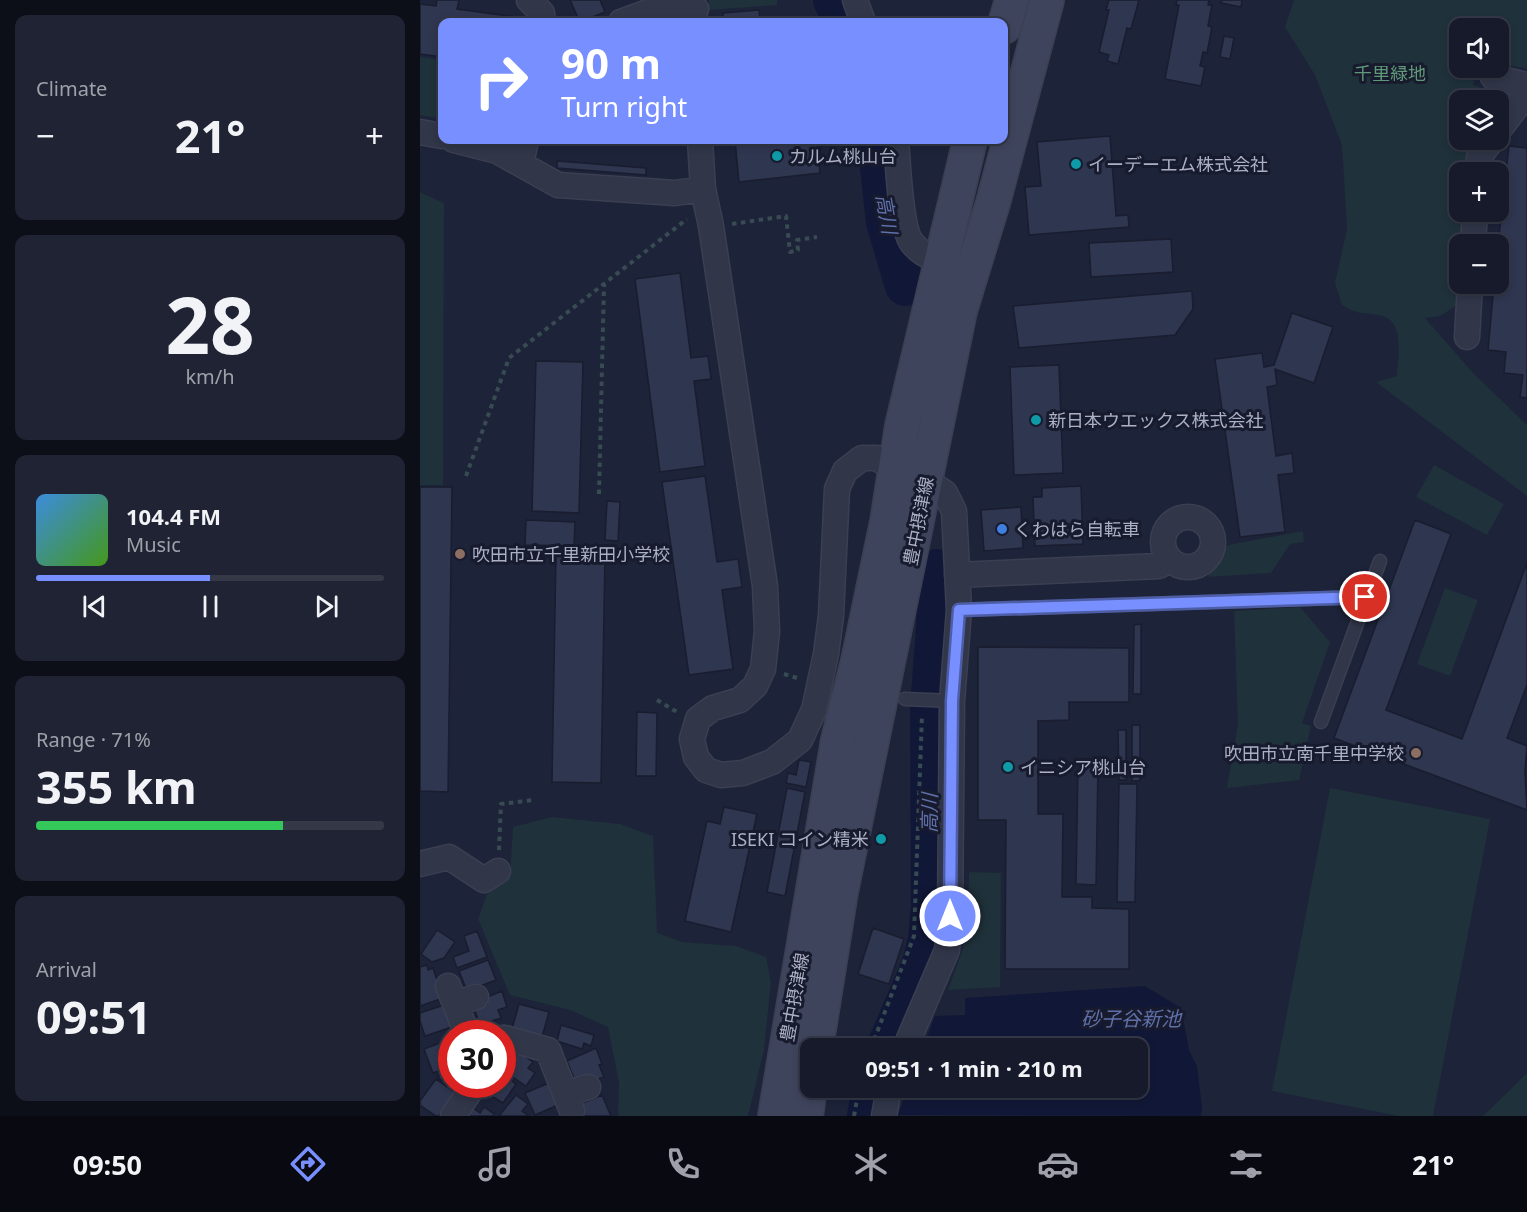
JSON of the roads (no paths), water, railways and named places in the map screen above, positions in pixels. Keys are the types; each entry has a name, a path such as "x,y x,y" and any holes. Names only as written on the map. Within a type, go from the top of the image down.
{"main road":[{"path":"1007,18 1012,0"},
{"name":"豊中摂津線","path":"775,1116 838,740 862,639 993,202 1047,0"},
{"name":"豊中摂津線","path":"818,1038 911,475 902,426 969,144"},
{"path":"806,1116 809,1098"}],"street":[{"path":"529,0 542,13 543,18"},
{"path":"855,0 862,18"},
{"path":"632,18 667,5 697,11"},
{"path":"1497,78 1527,85"},
{"path":"1509,117 1527,93"},
{"path":"420,132 438,135"},
{"path":"470,144 497,151 558,184 675,193 703,189"},
{"path":"521,164 525,144"},
{"path":"700,144 703,189 711,226 765,586 767,631 763,669 755,686 740,700 714,708 698,719 692,739 696,757 706,770 721,775 743,773 772,762 800,740 814,710 826,654 832,595 837,489 845,471 862,458 877,458 945,493 954,511 959,610 947,701 950,916 947,950 908,1038"},
{"path":"896,144 901,205 911,243 926,255 940,262"},
{"path":"1467,337 1469,294"},
{"path":"957,575 1159,566 1169,560"},
{"path":"420,864 449,856 484,880 498,871"},
{"path":"460,995 464,1020"},
{"path":"516,1041 548,1050 575,1097"},
{"path":"453,1116 465,1098"},
{"path":"884,1116 887,1098"}],"lane":[{"path":"1321,722 1380,561"},
{"path":"959,610 1365,597"},
{"path":"905,699 923,705 947,701"}],"water":[{"name":"砂子谷新池","path":"1145,986 1181,1008 1189,1050 1197,1066 1201,1116 898,1115 904,1098 1148,1098 1148,1038 927,1038 935,1016 965,1015 965,998"}],"waterway":[{"name":"高川","path":"833,0 841,18"},
{"name":"高川","path":"877,144 886,222 905,286"},
{"name":"高川","path":"890,1038 922,964 928,939 931,908 930,707 936,629 937,569"},
{"name":"高川","path":"867,1116 870,1098"}],"place":[{"name":"カルム桃山台","path":"777,156"},
{"name":"イーデーエム株式会社","path":"1076,164"},
{"name":"新日本ウエックス株式会社","path":"1036,420"},
{"name":"くわはら自転車","path":"1002,529"},
{"name":"吹田市立千里新田小学校","path":"460,554"},
{"name":"吹田市立南千里中学校","path":"1416,753"},
{"name":"イニシア桃山台","path":"1008,767"},
{"name":"ISEKI コイン精米","path":"881,839"}],"park label":[{"name":"千里緑地","path":"1390,73"}]}
